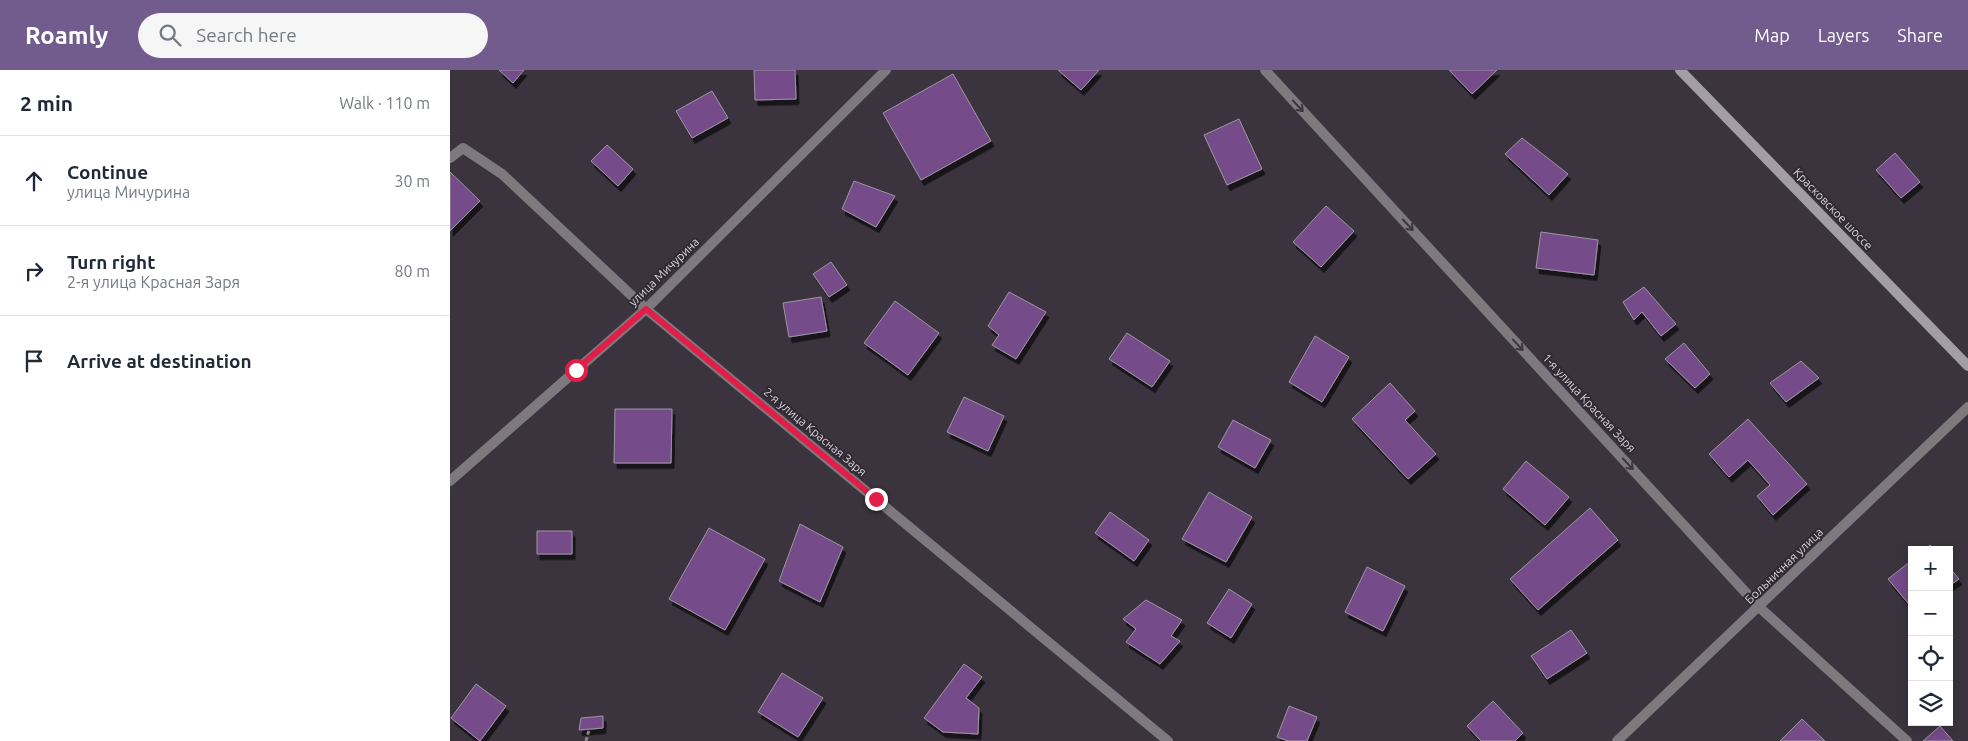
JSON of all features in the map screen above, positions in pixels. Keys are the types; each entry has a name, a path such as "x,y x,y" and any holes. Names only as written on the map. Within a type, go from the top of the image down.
{"main road":[{"name":"Красковское шоссе","path":"1680,70 1968,366"}],"street":[{"name":"улица Мичурина","path":"450,481 646,309 886,70"},
{"name":"1-я улица Красная Заря","path":"1265,70 1760,607 1907,741"},
{"name":"2-я улица Красная Заря","path":"450,158 464,148 502,174 646,309 1166,741"},
{"name":"Больничная улица","path":"1617,741 1968,408"}],"path":[{"path":"586,741 589,730"}],"building":[{"path":"499,70 524,70 513,83"},
{"path":"754,70 795,70 796,99 755,100"},
{"path":"1058,70 1099,70 1081,90"},
{"path":"1449,70 1497,70 1472,94"},
{"path":"953,74 991,141 921,180 883,113"},
{"path":"712,91 728,118 692,138 676,111"},
{"path":"1239,119 1262,169 1227,185 1204,135"},
{"path":"1522,138 1568,174 1549,195 1505,154"},
{"path":"607,145 633,169 618,186 591,161"},
{"path":"1895,153 1920,182 1901,198 1876,170"},
{"path":"450,172 480,201 450,231"},
{"path":"854,181 895,196 876,227 842,209"},
{"path":"1326,206 1354,231 1321,267 1293,242"},
{"path":"1541,232 1598,240 1594,275 1536,268"},
{"path":"831,262 847,285 829,297 813,274"},
{"path":"1644,287 1676,324 1661,336 1642,312 1634,320 1623,302"},
{"path":"1009,292 1046,312 1016,359 992,345 999,335 988,326"},
{"path":"821,297 827,331 789,337 783,303"},
{"path":"895,301 939,333 908,375 864,343"},
{"path":"1127,333 1170,361 1152,387 1109,359"},
{"path":"1315,336 1349,357 1322,402 1289,382"},
{"path":"1684,343 1710,374 1695,388 1665,359"},
{"path":"1801,361 1819,378 1786,402 1770,383"},
{"path":"1390,383 1415,411 1405,420 1436,454 1408,479 1352,419"},
{"path":"964,397 1004,416 988,451 947,432"},
{"path":"615,409 672,409 671,463 614,463"},
{"path":"1748,419 1807,484 1773,515 1757,496 1770,485 1748,460 1729,477 1709,454"},
{"path":"1233,420 1271,440 1255,468 1218,447"},
{"path":"1526,461 1569,497 1545,525 1503,489"},
{"path":"1209,492 1252,517 1226,562 1182,539"},
{"path":"1590,508 1618,540 1538,610 1510,579"},
{"path":"1110,512 1149,540 1134,561 1095,533"},
{"path":"800,524 843,547 820,602 779,581"},
{"path":"709,528 765,559 725,630 669,599"},
{"path":"537,531 572,531 572,554 537,554"},
{"path":"1908,563 1908,603 1888,579"},
{"path":"1367,567 1405,586 1383,631 1345,612"},
{"path":"1953,572 1959,579 1953,583"},
{"path":"1229,589 1252,604 1231,638 1207,623"},
{"path":"1146,600 1182,620 1171,636 1180,641 1160,664 1126,642 1136,629 1123,619"},
{"path":"1571,630 1587,653 1547,679 1531,656"},
{"path":"964,664 982,677 966,698 979,708 978,734 943,732 924,718"},
{"path":"782,673 823,698 798,737 758,712"},
{"path":"476,684 506,706 480,741 451,718"},
{"path":"1493,701 1523,733 1515,741 1481,741 1467,726"},
{"path":"1289,706 1317,717 1307,741 1288,741 1277,737"},
{"path":"603,716 603,728 579,730 581,718"},
{"path":"1802,719 1825,741 1780,741"},
{"path":"1940,726 1953,741 1923,741"}],"route":[{"path":"576,370 646,309 876,499"}]}
